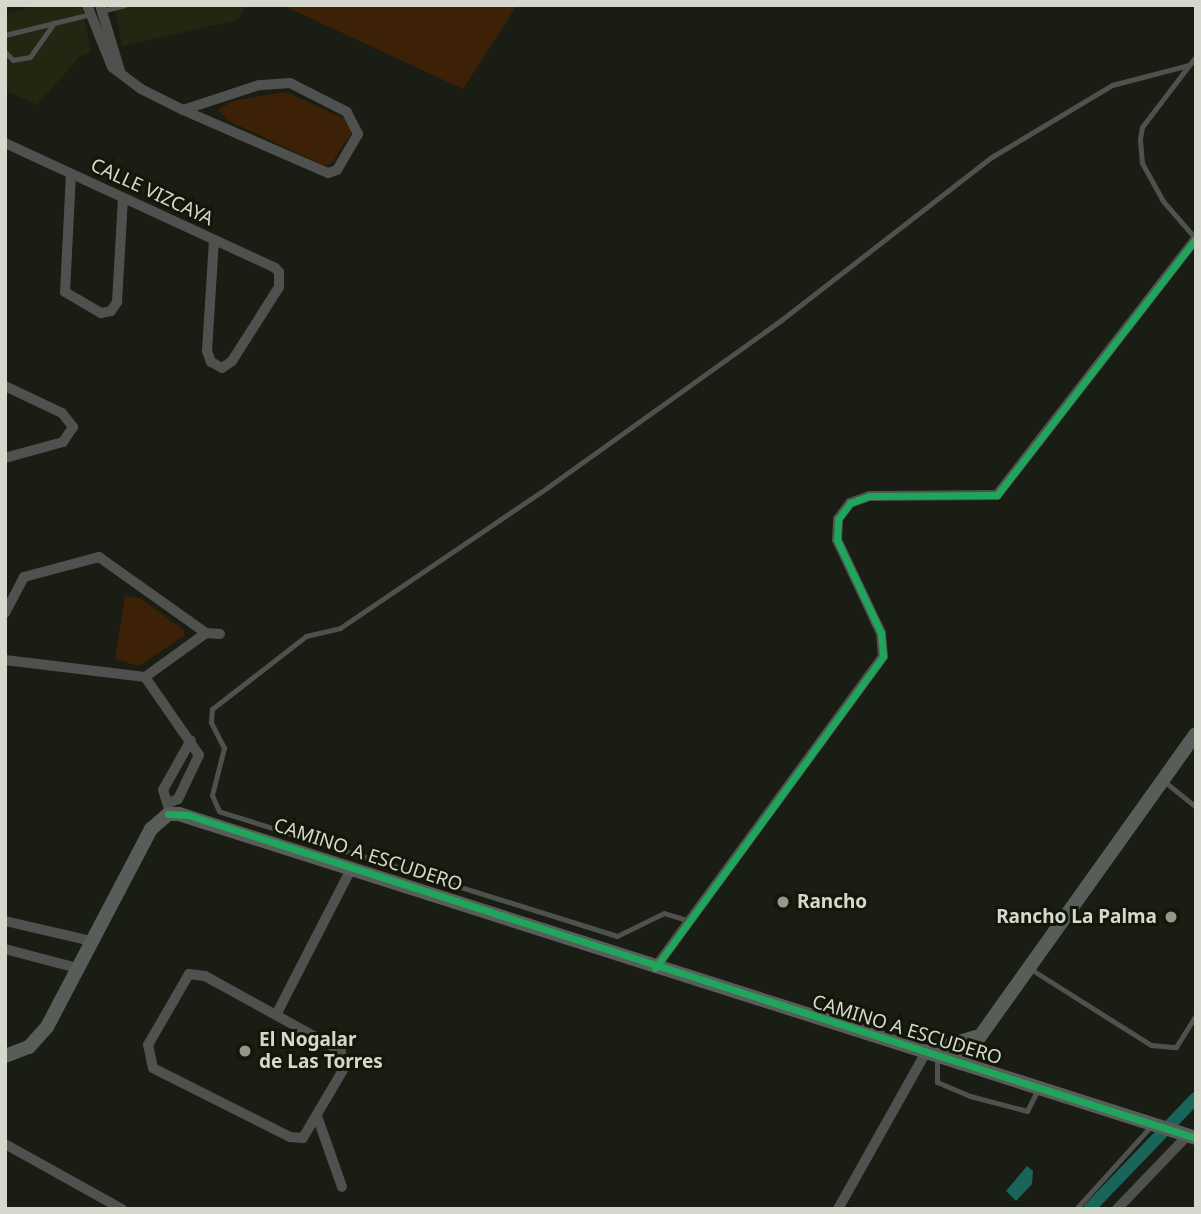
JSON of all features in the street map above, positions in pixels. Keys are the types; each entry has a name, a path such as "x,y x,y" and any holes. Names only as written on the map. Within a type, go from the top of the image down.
{"street":[{"path":"100,8 121,76"},
{"path":"88,10 104,56 121,76 183,110 328,173 337,170 358,134 347,112 290,83 259,85 183,110"},
{"name":"CALLE VIZCAYA","path":"5,143 275,268 280,276 279,287 226,367 208,358 214,240"},
{"path":"71,174 67,296 101,313 111,312 118,296 123,198"},
{"path":"656,968 883,656 881,633 837,540 838,519 850,503 869,496 997,495 1195,238"},
{"path":"5,386 62,413 74,427 63,442 5,458"},
{"path":"5,613 24,577 99,557 206,633 220,634"},
{"path":"5,660 145,677 206,633"},
{"path":"5,1056 29,1048 47,1027 151,829 178,799 199,759 191,740 145,677"},
{"path":"961,1063 976,1037 1196,734"},
{"path":"168,808 163,790 191,740"},
{"name":"CAMINO A ESCUDERO","path":"168,808 350,871 1039,1086 1188,1136"},
{"path":"277,1013 350,871"},
{"path":"5,920 91,941"},
{"path":"5,949 78,968"},
{"path":"188,974 205,976 333,1045 344,1058 343,1070 317,1116 303,1138 296,1139 183,1086 153,1068 147,1058 153,1033 188,974"},
{"path":"838,1209 931,1054 976,1037"},
{"path":"317,1116 342,1187"},
{"path":"1117,1209 1188,1136"},
{"path":"5,1144 122,1209"}],"lane":[{"path":"5,35 54,23 88,10 125,5"},
{"path":"5,52 13,60 30,57 54,23"},
{"path":"1195,238 1163,201 1140,153 1142,127 1196,56"},
{"path":"690,921 664,913 617,936 219,811 212,795 223,748 211,722 212,709 306,636 340,628 548,487 780,321 990,158 1112,85 1189,65"},
{"path":"1163,779 1196,807"},
{"path":"1027,967 1152,1045 1176,1047 1196,1015"},
{"path":"931,1054 937,1082 970,1096 1030,1111 1039,1086"},
{"path":"1076,1209 1157,1125"}],"shaded area":[{"path":"40,5 82,5 91,53 80,56 37,105 5,90 5,14"},
{"path":"115,5 246,5 238,20 122,46"},
{"path":"282,5 517,5 463,89"},
{"path":"286,92 349,121 353,131 332,163 325,166 229,121 218,110 232,101"},
{"path":"125,596 140,598 184,630 184,636 139,666 115,659"}],"water":[{"path":"1027,1166 1033,1171 1032,1184 1016,1201 1006,1191"}],"waterway":[{"path":"1089,1209 1196,1098"}],"cycle path":[{"path":"655,968 883,656 881,633 837,540 838,519 850,503 869,496 997,495 1196,238"},
{"path":"168,814 188,815 1196,1138"}],"place":[{"name":"Rancho","path":"783,902"},
{"name":"Rancho La Palma","path":"1171,917"},
{"name":"El Nogalar de Las Torres","path":"245,1051"}]}
